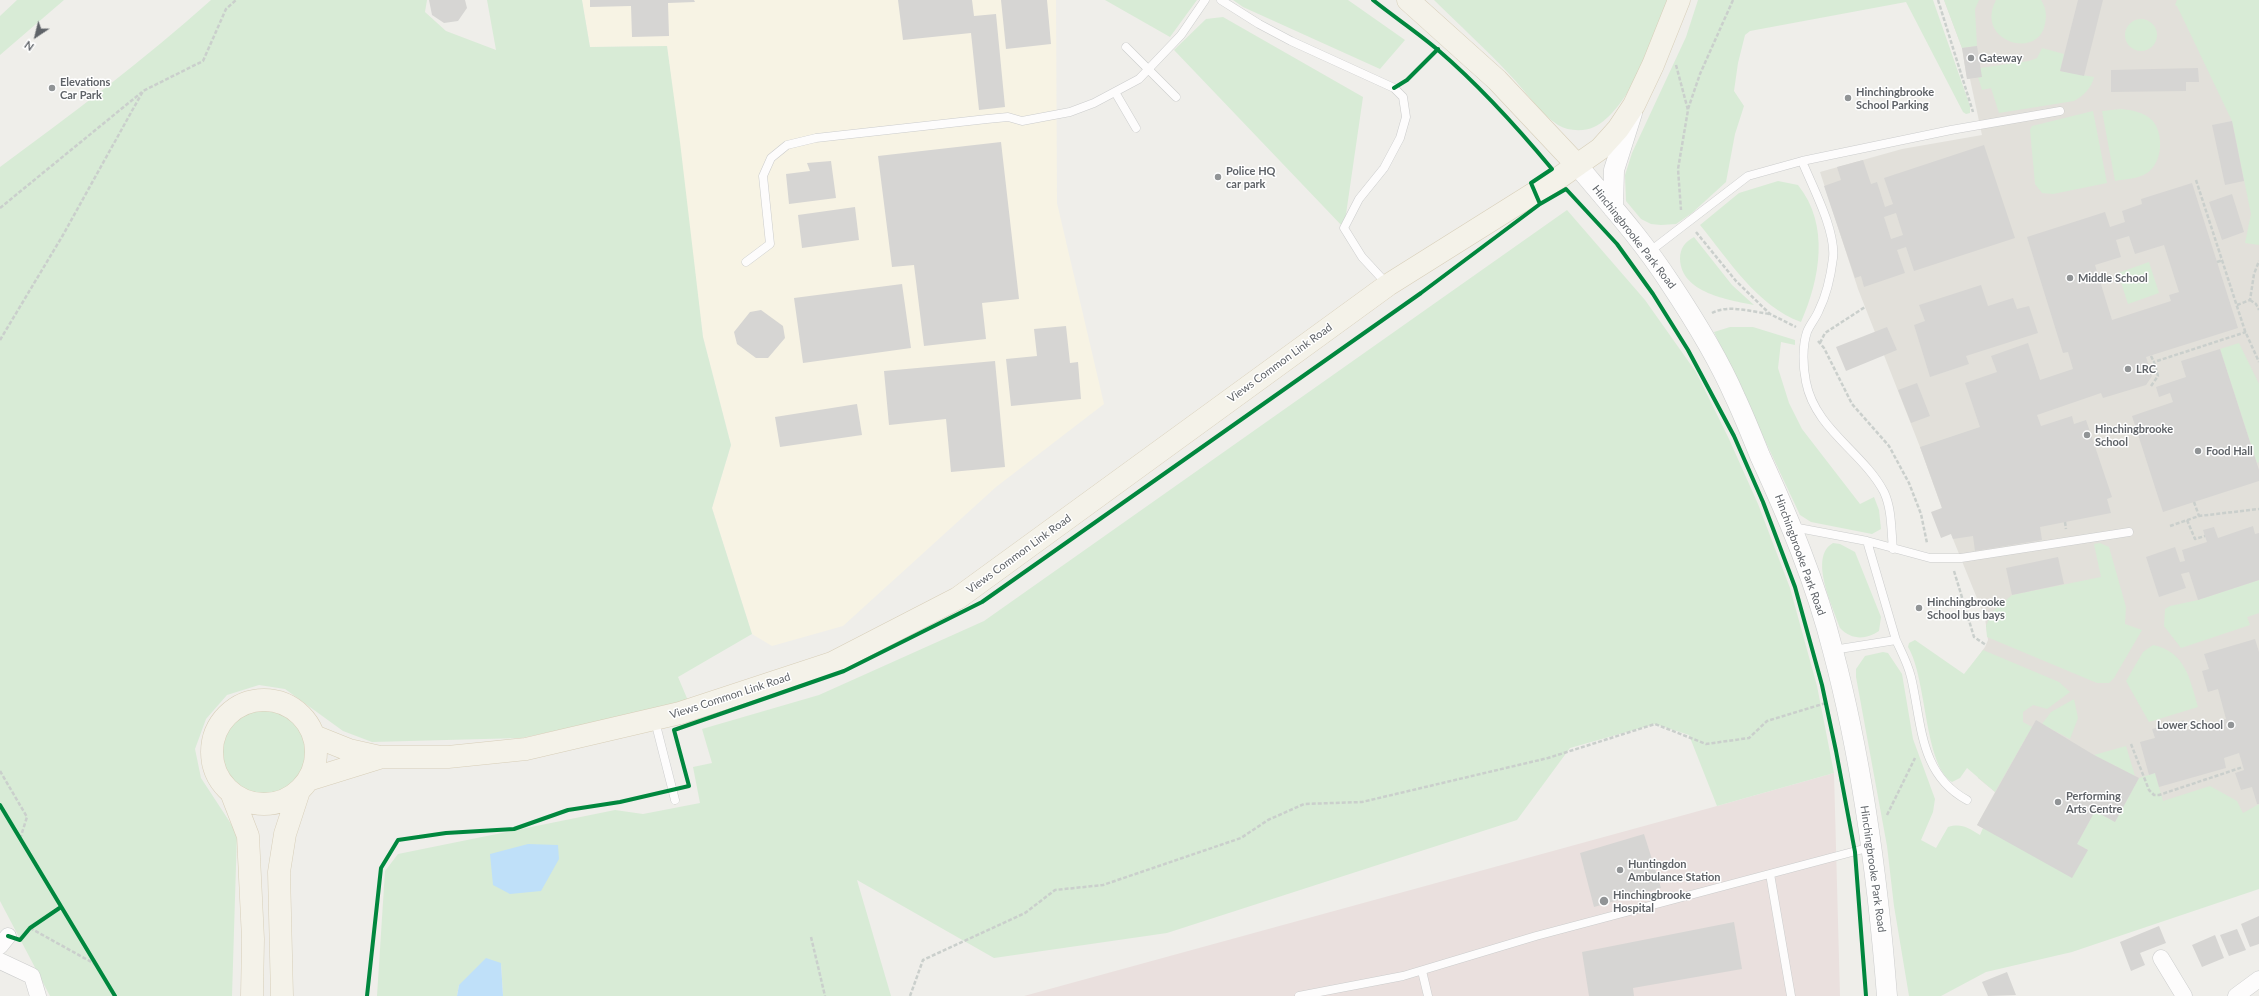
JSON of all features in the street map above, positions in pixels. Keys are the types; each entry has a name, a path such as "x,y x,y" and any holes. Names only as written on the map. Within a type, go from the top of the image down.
{"main road":[{"path":"1578,165 1600,149 1618,129 1634,105 1653,65 1679,0"},
{"name":"Hinchingbrooke Park Road","path":"1417,4 1497,80 1578,165"},
{"name":"Views Common Link Road","path":"314,736 349,750 380,757 448,757 526,749 655,720 832,663 958,598 1388,285 1578,165"},
{"path":"252,996 253,939 248,836 231,792 217,773 213,762 212,744 218,727 225,718 243,704 260,699 278,701 293,708 306,720 314,736 317,751 315,766 304,785 285,834 279,872 282,996"},
{"name":"Views Common Link Road","path":"304,785 380,757"},
{"path":"231,792 243,799 258,804 280,801 304,785"}],"street":[{"path":"1613,208 1614,170 1634,105"},
{"name":"Hinchingbrooke Park Road","path":"1578,165 1649,253 1670,282 1694,322 1735,395 1792,527 1811,578 1833,650 1835,702 1856,748 1872,847 1887,996"},
{"path":"2161,958 2184,996"},
{"path":"0,962 32,976 38,996"},
{"path":"2236,996 2259,979"}],"lane":[{"path":"746,262 770,244 763,176 771,158 787,145 816,138 1008,117 1022,121 1070,112 1094,103 1140,79 1181,35 1205,0"},
{"path":"1222,0 1259,24 1394,88 1403,97 1406,117 1400,138 1384,168 1359,199 1344,228 1362,258 1388,285"},
{"path":"1126,47 1176,97"},
{"path":"1116,92 1136,128"},
{"path":"1649,253 1748,176 1802,161 2060,111"},
{"path":"1802,161 1830,234 1833,257 1820,309 1807,332 1803,362 1806,383 1814,406 1823,419 1856,455 1884,492 1889,510 1893,549"},
{"path":"1792,527 1867,542 1930,558 1961,558 2129,532"},
{"path":"1867,542 1896,640 1911,675 1923,744 1942,781 1952,792 1967,800"},
{"path":"1833,650 1896,640"},
{"path":"655,720 675,800"},
{"path":"1299,996 1403,976 1536,936 1872,847"},
{"path":"1770,874 1791,996"},
{"path":"1422,970 1428,996"}],"path":[{"path":"0,208 144,91 203,61 226,9 236,0"},
{"path":"1732,0 1700,74 1688,110 1678,169 1682,210 1688,222 1736,281 1770,314 1807,332 1820,343 1852,404 1889,446 1909,483 1921,514 1930,558"},
{"path":"1938,0 1972,106 1975,127"},
{"path":"1676,62 1688,110"},
{"path":"0,340 63,235 144,91"},
{"path":"2196,180 2246,332 2259,362"},
{"path":"2217,262 2223,260"},
{"path":"2250,300 2254,274 2259,261"},
{"path":"2237,305 2250,300"},
{"path":"2250,300 2256,304 2259,310"},
{"path":"1820,343 1825,334 1865,307"},
{"path":"1694,322 1718,310 1731,309 1770,314"},
{"path":"2154,362 2246,332"},
{"path":"2151,356 2158,376 2151,386"},
{"path":"2194,502 2199,516"},
{"path":"2170,526 2199,516 2259,509"},
{"path":"2187,520 2195,539 2205,536"},
{"path":"1950,558 1961,590 1974,637 1986,645"},
{"path":"1824,697 1835,702"},
{"path":"1827,710 1835,702"},
{"path":"910,996 923,960 1024,913 1055,890 1103,885 1241,838 1268,820 1304,804 1362,802 1548,758 1655,724 1706,744 1749,738 1767,721 1835,702"},
{"path":"1885,820 1923,744"},
{"path":"2132,744 2149,790 2154,795 2159,795 2243,766"},
{"path":"0,771 27,817 20,839"},
{"path":"16,832 24,846"},
{"path":"4,941 20,940 30,928 36,924"},
{"path":"30,928 95,964"},
{"path":"811,937 825,996"},
{"path":"91,957 99,970"}],"shaded area":[{"path":"582,0 1056,0 1057,203 1104,404 996,487 843,626 772,646 752,634 712,508 731,445 703,337 667,46 590,47"},
{"name":"Hinchingbrooke School","path":"1944,0 2259,0 2259,826 2072,878 1977,825 1995,792 1978,778 1965,674 1985,647 1988,640 1985,618 1953,539 1920,447 1858,289 1820,172 1902,149 1982,135 1970,79 1967,79 1962,48"},
{"name":"Hinchingbrooke Hospital","path":"1834,773 1840,996 1024,996 1717,806"}],"green space":[{"path":"17,0 64,0 0,55 0,16"},
{"path":"211,0 427,0 425,12 446,31 496,50 487,0 582,0 590,47 667,46 703,337 731,445 712,508 752,634 678,677 689,703 521,738 372,742 343,731 285,689 259,685 227,695 206,719 195,749 201,778 237,833 232,996 50,996 0,901 0,167 81,107 134,65"},
{"path":"1105,0 1197,0 1170,37"},
{"path":"1233,0 1348,0 1405,40 1380,69 1243,7"},
{"path":"1434,0 1673,0 1641,70 1619,105 1607,119 1594,127 1590,129 1571,130 1558,125 1551,120 1533,102 1501,65"},
{"path":"1698,0 1933,0 1970,106 1970,113 1966,114 1963,112 1906,2 1750,31 1745,35 1738,63 1734,91 1744,106 1735,134 1726,182 1692,213 1676,224 1651,224 1641,219 1626,201 1625,175 1632,153 1686,37"},
{"path":"1944,0 1979,0 1975,9 1977,46 1962,48"},
{"path":"1996,0 2041,0 2046,12 2046,18 2040,35 2031,42 2021,43 2010,41 2000,35 1993,26 1992,14"},
{"path":"2177,0 2259,0 2259,245 2245,243 2251,214 2232,121 2177,6 2175,5"},
{"path":"1223,17 1363,97 1344,228 1174,50 1206,19"},
{"path":"2141,19 2147,20 2154,26 2157,35 2156,41 2150,48 2141,51 2135,50 2128,44 2125,35 2126,29 2132,22"},
{"path":"2042,48 2064,54 2060,71 2094,77 2089,88 2084,94 2074,101 1999,113 1991,88 1982,90 1978,77 1980,68 2029,61 2037,58"},
{"path":"2121,109 2137,112 2152,120 2159,132 2160,148 2156,162 2147,173 2136,178 2115,181 2102,111"},
{"path":"2093,111 2107,183 2053,194 2042,193 2035,184 2030,130 2032,126"},
{"path":"1778,181 1798,185 1808,201 1815,217 1818,235 1819,252 1817,270 1808,305 1801,322 1785,315 1757,293 1744,280 1700,225 1739,193"},
{"path":"1567,210 1645,300 1696,372 1729,439 1758,504 1790,588 1817,686 1834,773 1717,806 1689,735 1655,724 1570,748 1517,820 1167,933 994,958 857,880 891,996 503,996 501,963 459,985 457,996 377,996 385,871 398,854 615,810 643,814 700,803 693,767 712,763 702,729 819,695 984,621"},
{"path":"1694,237 1732,285 1754,305 1708,293 1688,280 1682,271 1680,255 1684,246"},
{"path":"2149,262 2159,293 2128,304 2118,273"},
{"path":"1730,327 1753,327 1795,340 1795,345 1781,342 1778,368 1789,403 1802,429 1860,504 1874,497 1879,510 1881,529 1872,534 1811,522 1800,515 1714,332"},
{"path":"2239,343 2259,384 2259,462 2257,463 2220,349"},
{"path":"1833,543 1840,544 1855,552 1881,617 1879,631 1874,634 1864,637 1854,637 1844,632 1840,628 1828,596 1822,571 1823,559 1826,550"},
{"path":"2100,543 2109,547 2126,607 2125,624 2142,630 2114,678 2109,683 2097,683 1987,637 1986,626 1992,612 2012,595 2101,577 2094,544"},
{"path":"2259,580 2259,613 2247,617 2250,625 2181,648 2164,626 2165,609 2170,606 2198,600"},
{"path":"1915,640 1964,674 1983,650 2059,682 2070,692 2047,709 2033,705 2023,712 2023,722 2032,727 1995,792 1967,768 1960,778 1952,782 1943,773 1936,758 1931,740 1919,679 1908,647 1909,643"},
{"path":"2153,645 2173,654 2180,661 2189,677 2198,707 2149,722 2126,681 2143,652"},
{"path":"1883,652 1888,653 1902,674 1913,739 1935,799 1933,812 1921,840 1936,848 1948,827 1961,826 1980,835 1983,828 2088,850 2077,844 2095,811 2115,822 2139,778 2155,773 2163,801 2210,786 2237,801 2243,813 2259,804 2259,889 2072,952 1986,972 1941,996 1909,996 1894,906 1887,846 1856,677 1856,669 1865,656"},
{"path":"2074,699 2078,718 2070,739 2042,724 2051,712"},
{"path":"264,710 280,713 294,722 303,736 306,752 303,768 294,782 280,791 264,794 248,791 234,782 225,768 222,752 225,736 234,722 248,713"},
{"path":"2126,746 2135,776 2094,755"}],"water":[{"path":"528,844 558,845 559,859 541,891 510,894 493,885 490,854"},
{"path":"486,958 501,963 503,996 457,996 459,985"}],"building":[{"path":"429,0 465,0 467,8 458,21 444,23 432,15"},
{"path":"590,0 694,0 695,2 668,3 669,36 632,37 631,6 590,7"},
{"path":"898,0 972,0 974,16 996,14 1005,107 979,110 971,33 903,40"},
{"path":"1001,0 1047,0 1051,44 1006,49"},
{"path":"2078,0 2103,0 2084,76 2060,71"},
{"name":"Gateway","path":"1977,46 1982,77 1967,79 1962,48"},
{"path":"2198,68 2199,82 2186,82 2186,91 2111,92 2111,70"},
{"path":"2232,121 2244,181 2225,185 2212,125"},
{"path":"1001,142 1019,299 982,303 986,339 924,346 914,265 892,267 878,156"},
{"path":"1984,145 2015,238 1914,271 1906,247 1897,250 1905,273 1864,287 1861,276 1855,278 1824,186 1841,180 1837,167 1863,160 1871,184 1877,182 1885,207 1893,204 1884,178","holes":["1896,213 1903,235 1891,239 1884,217"]},
{"path":"831,161 836,198 789,204 786,174 810,171 807,163"},
{"path":"2192,183 2238,328 2146,357 2152,376 2146,385 2103,398 2101,393 2037,415 2041,426 2072,416 2074,424 2086,420 2112,497 2107,499 2111,513 2040,527 2042,540 1975,551 1973,536 1953,539 1951,534 1941,538 1931,512 1942,508 1920,447 1980,427 1965,383 1997,372 1991,356 2028,343 2040,380 2073,369 2068,352 2063,353 2027,237 2105,212 2110,227 2125,222 2122,211 2142,204 2141,199","holes":["2129,236 2135,254 2164,245 2179,292 2169,295 2171,301 2112,320 2095,265 2121,257 2116,240"]},
{"path":"2232,194 2244,232 2222,240 2209,202"},
{"path":"855,207 859,240 802,248 798,215"},
{"path":"902,284 911,348 803,363 794,298"},
{"path":"1981,285 1988,306 2013,298 2017,309 2029,306 2038,333 1966,356 1969,364 1930,377 1914,325 1925,321 1919,305"},
{"path":"761,310 783,326 785,338 768,358 756,358 737,344 734,332 750,312"},
{"path":"1066,326 1070,363 1078,362 1081,399 1011,406 1006,359 1037,356 1034,329"},
{"path":"1887,327 1897,350 1846,371 1836,347"},
{"name":"Food Hall","path":"2220,349 2259,470 2259,481 2163,512 2132,416 2173,402 2170,393 2159,397 2156,387 2186,377 2181,361"},
{"path":"995,361 1005,467 951,472 946,419 889,425 884,371"},
{"path":"1917,383 1930,416 1911,423 1898,390"},
{"path":"857,404 862,435 780,447 775,417"},
{"path":"2253,526 2255,534 2259,533 2259,580 2198,600 2189,572 2181,574 2186,588 2159,597 2146,557 2175,547 2180,562 2185,561 2182,550 2207,542 2203,530 2214,527 2218,538"},
{"path":"2058,557 2064,584 2012,595 2006,568"},
{"name":"Lower School","path":"2255,639 2259,652 2259,804 2257,804 2252,787 2241,790 2235,773 2244,770 2239,753 2224,758 2226,768 2159,787 2155,773 2149,775 2140,742 2155,738 2152,729 2184,720 2186,730 2226,719 2218,689 2208,692 2202,671 2209,669 2204,654"},
{"name":"Performing Arts Centre","path":"2036,720 2094,755 2139,778 2115,822 2095,811 2077,844 2088,850 2072,878 1977,825"},
{"name":"Huntingdon Ambulance Station","path":"1644,834 1661,888 1594,907 1580,853"},
{"path":"2259,916 2259,944 2250,947 2241,924"},
{"path":"1734,922 1742,969 1633,988 1634,996 1589,996 1582,952"},
{"path":"2159,926 2166,943 2140,953 2145,965 2131,971 2120,942"},
{"path":"2237,929 2246,950 2229,956 2220,935"},
{"path":"2215,935 2224,958 2202,967 2192,945"},
{"path":"2007,972 2016,995 1988,996 1982,982"}],"cycle path":[{"path":"1373,0 1430,43 1469,78 1512,122 1552,169 1531,183 1540,204 1566,189 1617,244 1653,294 1688,350 1734,436 1763,502 1795,587 1822,685 1855,852 1866,996"},
{"path":"1394,88 1407,80 1438,49"},
{"path":"367,996 381,868 398,840 446,833 514,829 568,810 620,802 689,786 674,730 844,671 982,602 1421,293 1540,204"},
{"path":"0,805 115,996"},
{"path":"8,936 20,940 30,928 61,907"}],"place":[{"name":"Gateway","path":"1971,58"},
{"name":"Elevations Car Park","path":"52,88"},
{"name":"Hinchingbrooke School Parking","path":"1848,98"},
{"name":"Police HQ car park","path":"1218,177"},
{"name":"Middle School","path":"2070,278"},
{"name":"LRC","path":"2128,369"},
{"name":"Hinchingbrooke School","path":"2087,435"},
{"name":"Food Hall","path":"2198,451"},
{"name":"Hinchingbrooke School bus bays","path":"1919,608"},
{"name":"Lower School","path":"2231,725"},
{"name":"Performing Arts Centre","path":"2058,802"},
{"name":"Huntingdon Ambulance Station","path":"1620,870"},
{"name":"Hinchingbrooke Hospital","path":"1604,901"}]}
